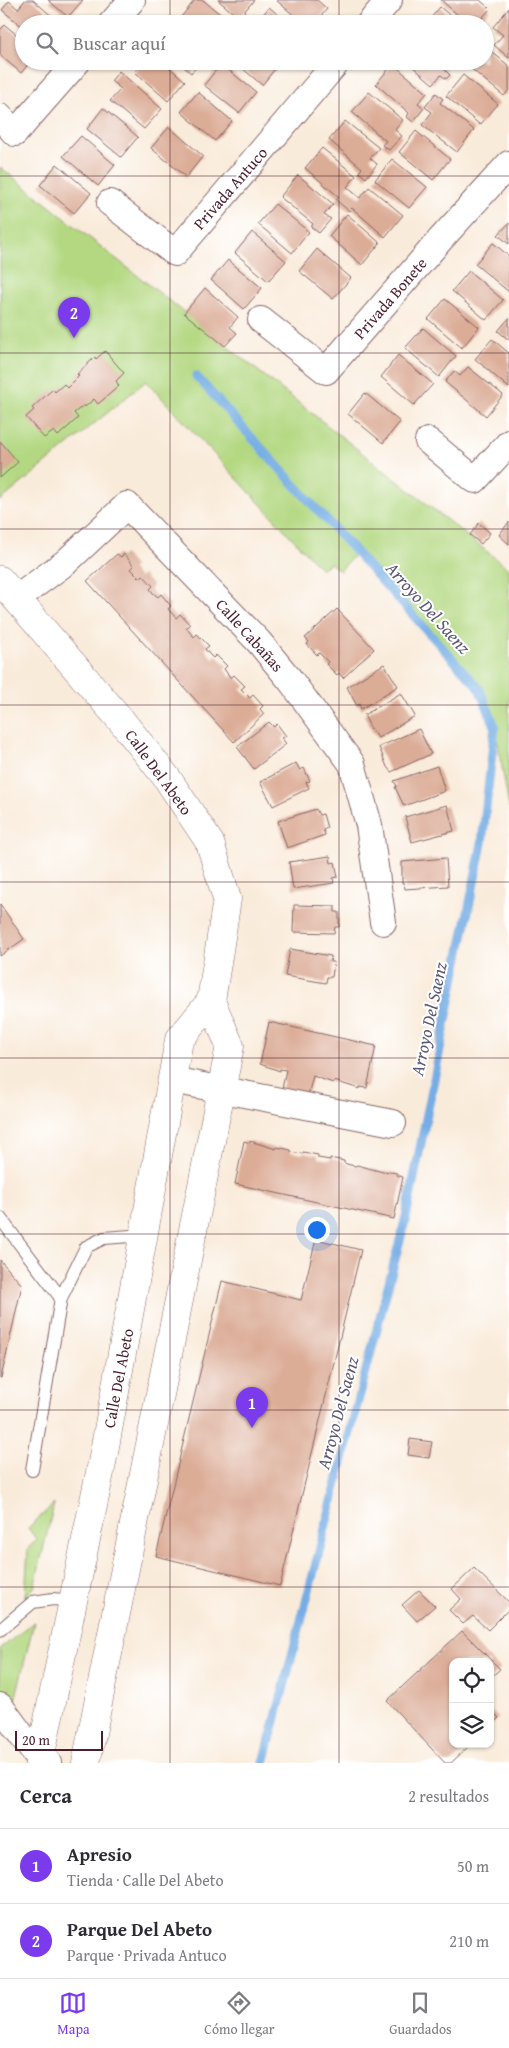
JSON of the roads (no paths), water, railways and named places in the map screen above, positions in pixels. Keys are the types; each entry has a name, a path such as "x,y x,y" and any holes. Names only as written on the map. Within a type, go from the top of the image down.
{"main road":[{"name":"Calle Del Abeto","path":"8,589 120,719 167,778 210,843 227,899 211,1001 179,1040 102,1463 42,1762"},
{"path":"86,1763 230,1046 211,1001"}],"street":[{"path":"119,15 132,0"},
{"path":"376,15 389,0"},
{"path":"0,117 15,132 70,70"},
{"name":"Privada Antuco","path":"110,203 175,253 330,70"},
{"name":"Privada Bonete","path":"261,320 326,371 509,164"},
{"path":"428,441 475,480 509,443"},
{"name":"Calle Cabañas","path":"8,589 66,562 127,505 259,642 292,681 352,764 369,825 383,922"},
{"path":"172,1080 393,1123"},
{"path":"0,1706 42,1762"}],"lane":[{"path":"0,1218 62,1298"},
{"path":"32,1470 62,1298 86,1247 104,1238 144,1235"},
{"path":"0,1630 33,1602 53,1598 73,1601"}],"waterway":[{"name":"Arroyo Del Saenz","path":"196,376 479,688 495,726 482,843 406,1217 264,1763"}],"place":[{"name":"Parque Del Abeto","path":"74,338"},
{"name":"Apresio","path":"252,1428"}]}
